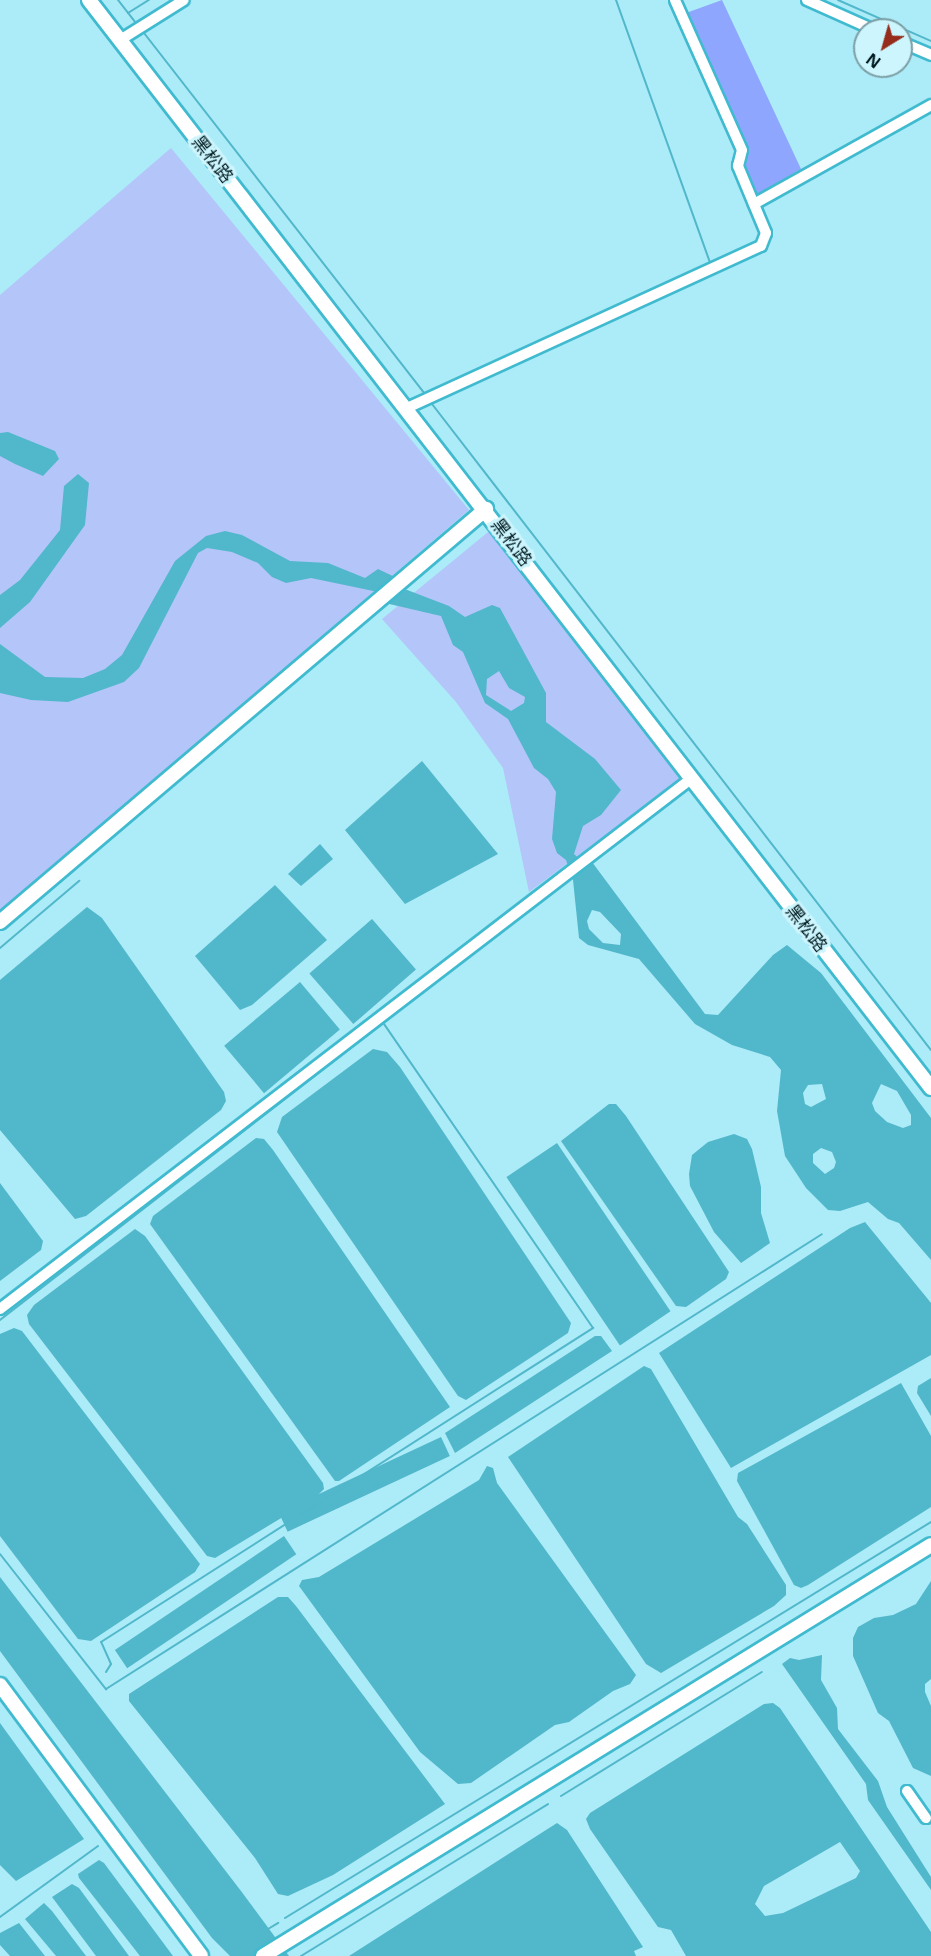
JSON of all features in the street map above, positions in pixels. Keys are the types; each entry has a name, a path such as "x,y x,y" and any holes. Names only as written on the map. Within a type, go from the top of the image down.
{"street":[{"name":"黑松路","path":"89,0 486,509 931,1088"},
{"path":"120,40 184,0"},
{"path":"407,408 761,246 766,233 738,166 742,150 675,0"},
{"path":"807,0 853,21"},
{"path":"913,47 931,55"},
{"path":"754,204 931,105"},
{"path":"0,922 486,509"},
{"path":"0,1309 692,778"},
{"path":"263,1956 931,1545"},
{"path":"0,1685 201,1956"},
{"path":"907,1791 926,1818"}],"shaded area":[{"path":"722,0 801,169 757,196 744,166 747,149 686,13"},
{"path":"171,148 469,510 0,912 0,295"},
{"path":"8,432 55,451 59,459 43,476 15,464 0,456 0,433"},
{"path":"78,474 89,483 85,525 30,602 0,628 0,595 20,580 60,530 64,486"},
{"path":"493,528 683,773 680,780 529,892 503,768 456,702 382,619"},
{"path":"225,531 242,535 290,561 328,563 365,578 378,569 399,579 383,593 311,578 286,583 272,577 258,563 232,552 207,548 198,553 139,668 124,682 68,702 31,700 0,693 0,644 45,677 83,678 105,669 122,655 175,561 206,536"},
{"path":"402,588 449,606 465,617 492,605 500,608 546,693 546,722 595,759 621,790 601,815 583,826 574,854 584,863 592,862 705,1014 718,1015 773,955 787,945 821,973 931,1118 931,1260 899,1223 888,1219 868,1202 840,1211 828,1210 806,1188 785,1156 777,1111 781,1070 770,1057 732,1045 695,1024 639,959 588,945 579,938 573,880 566,860 557,853 552,839 556,792 548,779 534,768 508,719 485,703 463,652 453,645 441,616 385,603","holes":["499,671 509,688 525,697 524,703 511,711 486,695 487,679","592,910 600,912 621,934 620,945 603,943 589,929 587,921","822,1084 826,1099 811,1107 805,1104 803,1093 808,1085","881,1084 897,1091 911,1115 911,1125 903,1128 887,1122 875,1111 872,1103","821,1148 832,1152 836,1162 834,1168 825,1174 813,1163 813,1154"]},
{"path":"422,761 498,854 405,904 345,830"},
{"path":"320,844 333,859 301,886 288,874"},
{"path":"275,885 327,940 252,1005 240,1010 195,956"},
{"path":"87,907 102,918 224,1092 226,1101 221,1110 86,1216 75,1219 0,1130 0,980"},
{"path":"372,919 416,970 353,1024 309,973"},
{"path":"300,982 340,1029 264,1093 224,1046"},
{"path":"373,1049 387,1052 400,1067 571,1323 568,1333 466,1400 458,1396 277,1132 282,1117"},
{"path":"609,1104 616,1104 626,1116 729,1272 726,1279 686,1307 676,1306 561,1141"},
{"path":"734,1134 747,1139 752,1149 761,1187 761,1213 770,1243 741,1263 714,1232 690,1186 689,1174 692,1155 708,1142"},
{"path":"256,1138 264,1139 273,1150 450,1407 339,1481 335,1481 150,1224 153,1216"},
{"path":"557,1143 671,1311 620,1345 506,1177"},
{"path":"0,1183 43,1241 41,1250 0,1281"},
{"path":"865,1222 931,1303 931,1355 731,1468 659,1353 850,1228"},
{"path":"135,1229 145,1236 323,1483 324,1489 316,1497 215,1558 207,1556 29,1324 27,1315 34,1305"},
{"path":"14,1328 22,1331 200,1564 195,1572 91,1641 78,1639 0,1536 0,1334"},
{"path":"595,1336 601,1336 612,1351 455,1453 445,1433"},
{"path":"644,1366 651,1369 738,1517 747,1524 786,1585 786,1595 774,1606 661,1673 646,1664 508,1457"},
{"path":"931,1378 931,1416 917,1393 918,1386"},
{"path":"901,1383 931,1436 931,1507 808,1585 801,1588 794,1585 737,1481 738,1473"},
{"path":"441,1437 450,1456 288,1532 279,1513"},
{"path":"487,1466 493,1468 497,1483 636,1675 630,1684 613,1691 569,1722 555,1725 471,1783 458,1784 420,1752 299,1586 302,1580 319,1577 479,1480"},
{"path":"284,1536 296,1554 127,1668 115,1650"},
{"path":"0,1577 289,1956 230,1956 212,1938 0,1651"},
{"path":"931,1581 931,1679 925,1684 925,1692 931,1706 931,1776 913,1768 889,1721 878,1713 853,1656 853,1638 858,1627 874,1618 893,1615 916,1604"},
{"path":"278,1597 288,1597 296,1606 445,1804 333,1875 288,1896 278,1894 255,1858 129,1701 129,1694"},
{"path":"822,1655 821,1680 837,1708 838,1729 878,1781 887,1807 931,1877 931,1890 868,1800 866,1784 782,1664 790,1658 799,1660"},
{"path":"773,1703 780,1708 931,1932 931,1956 686,1956 671,1930 658,1927 590,1829 586,1819 590,1813 764,1704","holes":["840,1842 860,1871 856,1878 783,1913 765,1916 755,1904 764,1886"]},
{"path":"0,1723 84,1839 16,1881 0,1865"},
{"path":"557,1823 567,1830 643,1947 634,1951 636,1956 349,1956"},
{"path":"99,1860 104,1863 173,1956 140,1956 79,1878 78,1874"},
{"path":"72,1884 79,1888 129,1956 96,1956 52,1897"},
{"path":"44,1903 86,1956 56,1956 25,1919"},
{"path":"19,1923 45,1956 10,1956 0,1945 0,1933"}],"waterway":[{"path":"118,0 135,22"},
{"path":"128,13 149,0"},
{"path":"616,0 710,262"},
{"path":"838,0 931,41"},
{"path":"144,33 423,392"},
{"path":"432,404 931,1050"},
{"path":"0,948 79,881"},
{"path":"106,1672 111,1664 101,1642 593,1328 383,1023"},
{"path":"0,1320 372,1031"},
{"path":"0,1554 106,1689 822,1234"},
{"path":"285,1918 931,1522"},
{"path":"561,1796 762,1672"},
{"path":"301,1956 548,1804"},
{"path":"0,1917 98,1846"},
{"path":"268,1929 278,1923"}]}
